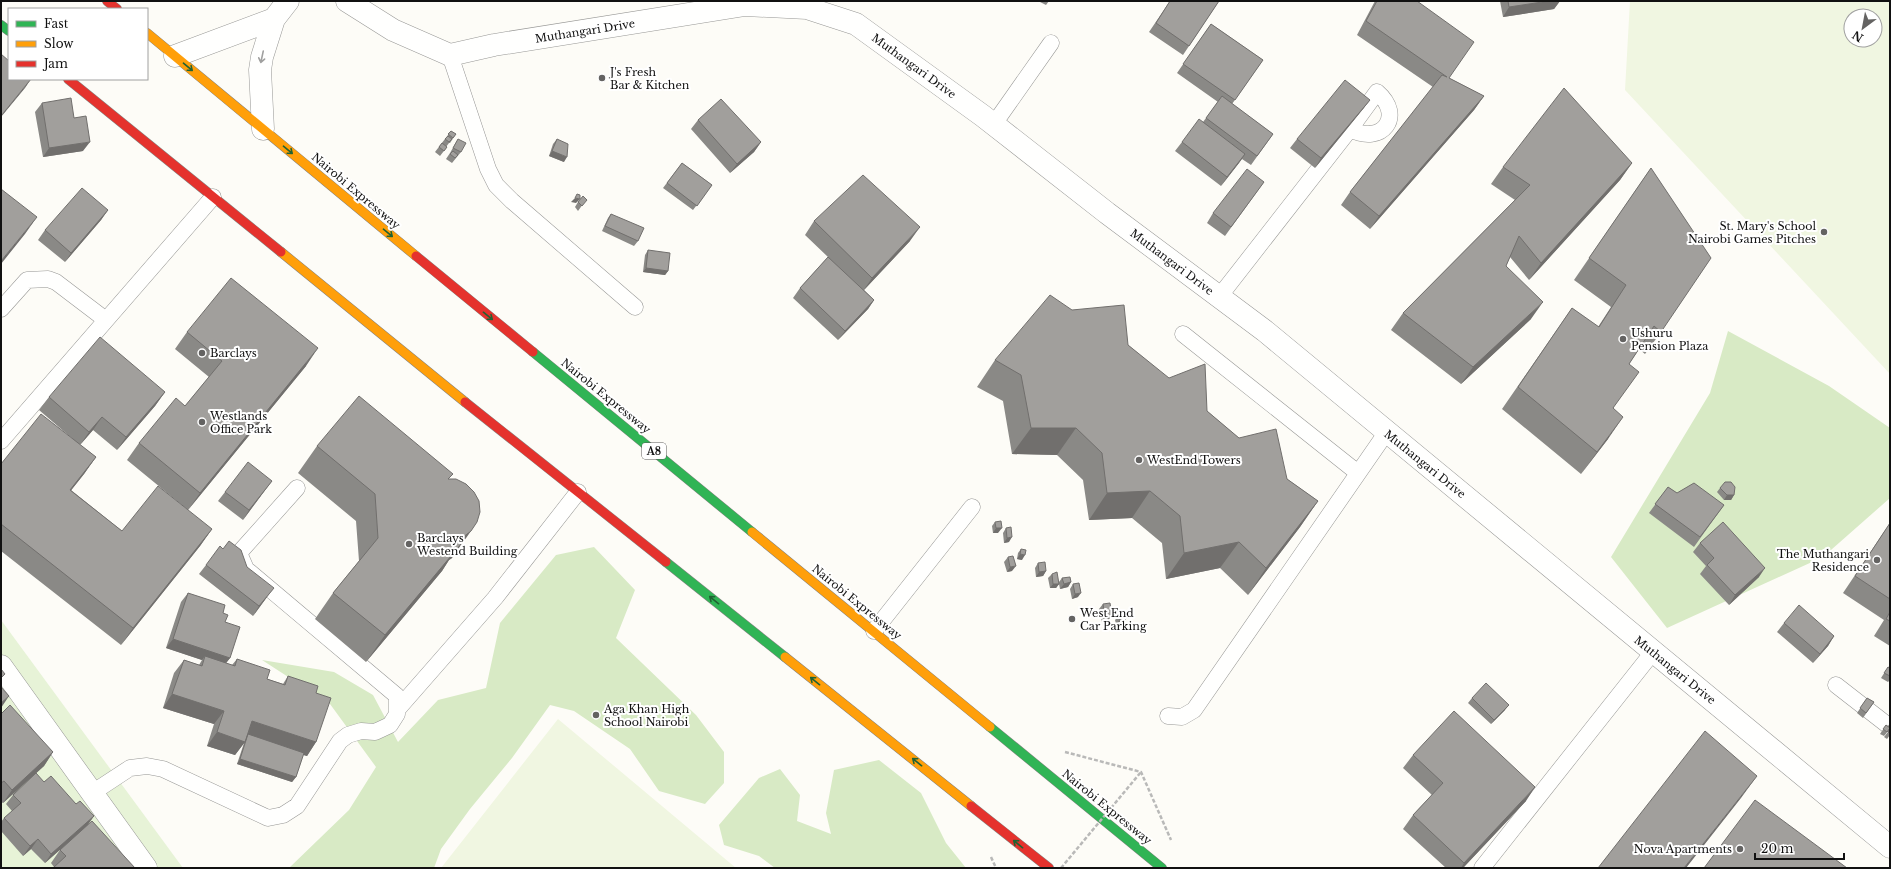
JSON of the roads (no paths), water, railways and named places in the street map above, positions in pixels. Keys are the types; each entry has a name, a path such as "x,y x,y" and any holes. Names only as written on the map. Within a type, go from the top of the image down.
{"highway":[{"path":"107,1 116,8"},
{"name":"Nairobi Expressway","path":"148,34 1162,868"},
{"path":"69,80 578,492 1049,868"}],"street":[{"path":"263,129 260,70 262,57 274,19 288,1"},
{"path":"347,1 393,30 450,55"},
{"name":"Muthangari Drive","path":"450,55 494,45 706,7 745,4 807,8 856,24 994,124 1107,213 1264,331 1890,847"},
{"path":"175,56 274,19"},
{"path":"1,666 146,868"}],"lane":[{"path":"994,124 1050,43"},
{"path":"450,55 488,169 496,185 512,201 635,307"},
{"path":"1219,297 1350,130"},
{"path":"1,441 213,197"},
{"path":"1,309 27,280 48,279 56,282 106,320"},
{"path":"1183,334 1358,473"},
{"path":"1168,716 1182,717 1194,710 1386,433"},
{"path":"92,793 130,768 147,766 163,769 268,818 283,815 297,806 340,741 348,735 361,731 375,732 390,725 397,714 396,696 246,569 240,553 297,488"},
{"path":"397,710 495,598 578,492"},
{"path":"874,632 972,506"},
{"path":"1482,868 1653,652"},
{"path":"1836,685 1890,727"}],"place":[{"name":"J's Fresh Bar & Kitchen","path":"602,78"},
{"name":"St. Mary's School Nairobi Games Pitches","path":"1824,232"},
{"name":"Ushuru Pension Plaza","path":"1623,339"},
{"name":"Barclays","path":"202,353"},
{"name":"Westlands Office Park","path":"202,422"},
{"name":"WestEnd Towers","path":"1139,460"},
{"name":"Barclays Westend Building","path":"409,544"},
{"name":"The Muthangari Residence","path":"1877,560"},
{"name":"West End Car Parking","path":"1072,619"},
{"name":"Aga Khan High School Nairobi","path":"596,715"},
{"name":"Nova Apartments","path":"1740,849"}]}
